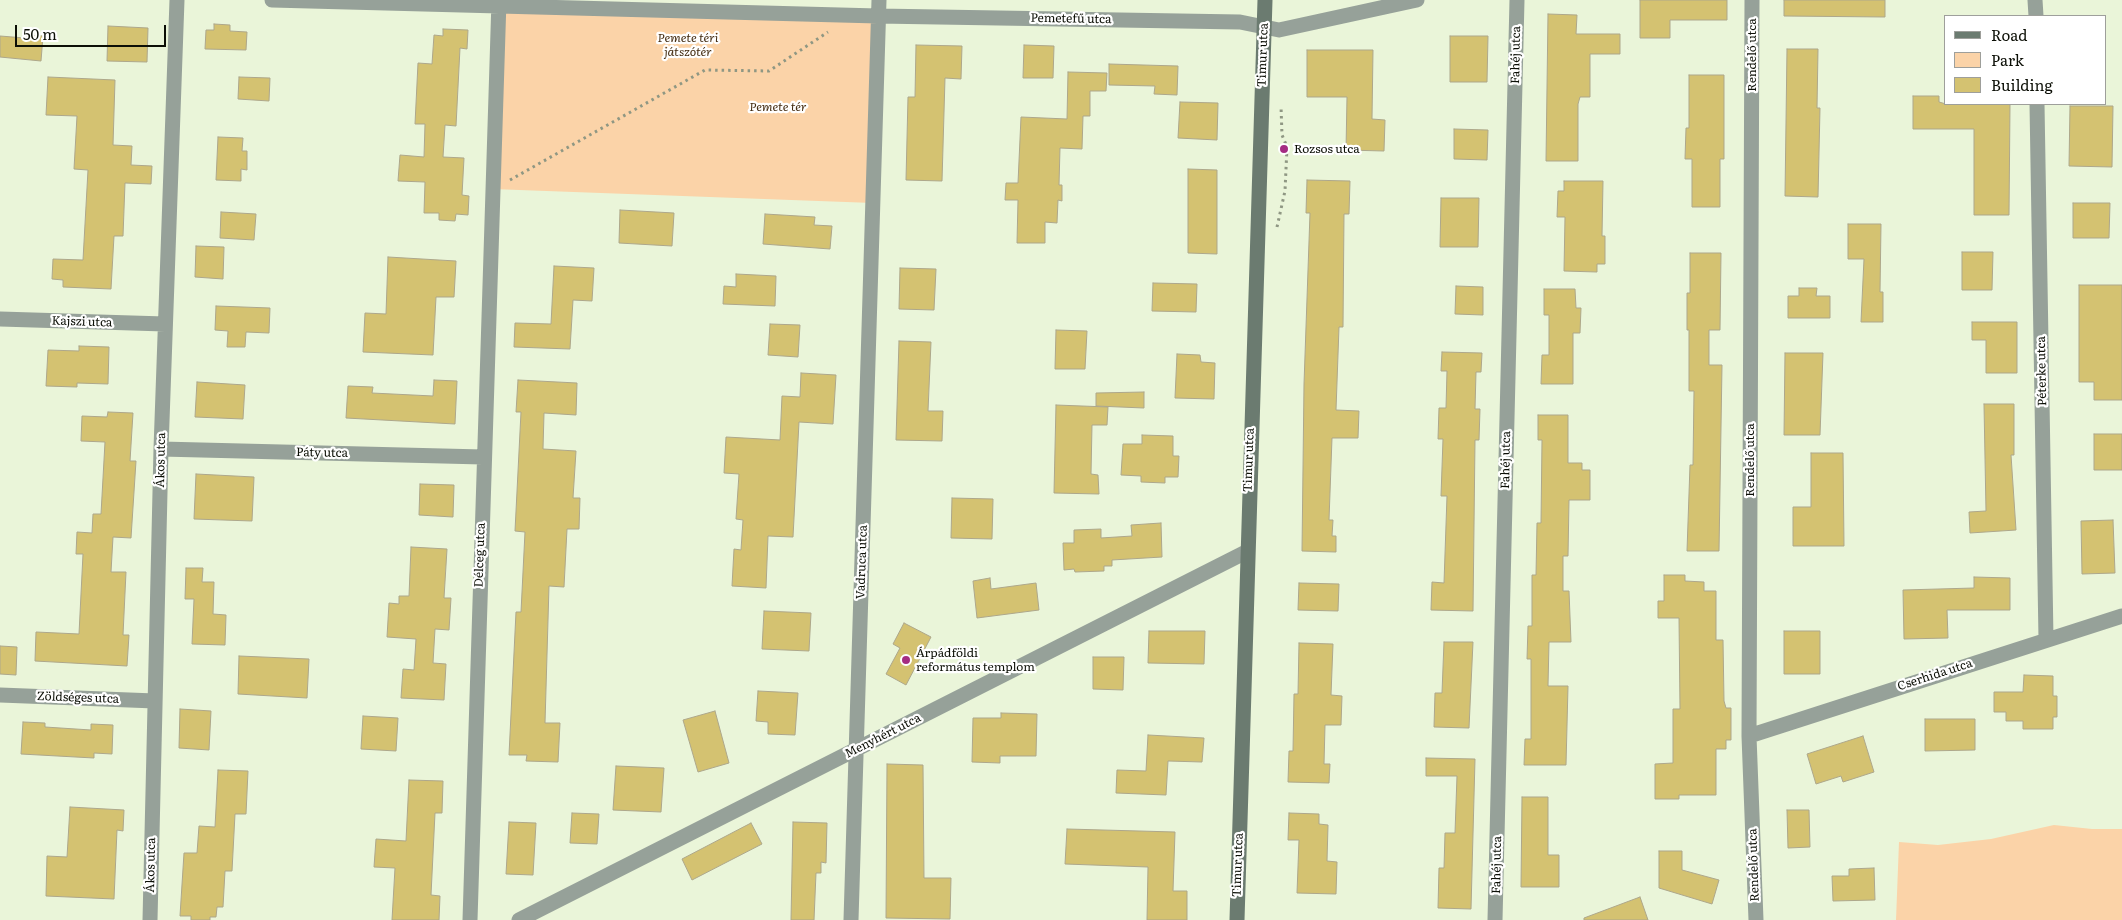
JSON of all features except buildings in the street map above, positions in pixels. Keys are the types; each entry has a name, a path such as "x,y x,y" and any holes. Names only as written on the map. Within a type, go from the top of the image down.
{"street":[{"name":"Ákos utca","path":"150,920 161,448 177,0"},
{"path":"272,0 499,3 878,16 878,0"},
{"name":"Timur utca","path":"1236,920 1246,552 1265,0"},
{"path":"1264,27 1279,30 1417,0"},
{"name":"Fahéj utca","path":"1495,920 1517,0"},
{"name":"Rendelő utca","path":"1752,0 1749,736 1752,919"},
{"path":"2035,0 2036,15"},
{"path":"492,190 499,3"},
{"name":"Pemetefű utca","path":"878,16 1240,22 1264,27"},
{"name":"Vadruca utca","path":"851,920 874,203 878,16"},
{"name":"Péterke utca","path":"2037,105 2046,639"},
{"name":"Délceg utca","path":"470,920 492,190"},
{"name":"Kajszi utca","path":"0,319 165,324"},
{"name":"Páty utca","path":"161,448 483,456"},
{"name":"Menyhért utca","path":"518,920 1246,552"},
{"name":"Cserhida utca","path":"1749,736 2122,616"},
{"name":"Zöldséges utca","path":"0,695 155,701"}],"path":[{"path":"492,190 705,70 769,71 829,31"}],"green space":[{"name":"Pemete tér","path":"499,5 878,16 873,203 492,189"},
{"path":"2054,825 2092,829 2122,829 2122,920 1896,920 1899,842 1938,845 1991,839"}],"place":[{"name":"Rozsos utca","path":"1284,149"},
{"name":"Árpádföldi református templom","path":"906,660"}],"park label":[{"name":"Pemete téri játszótér","path":"688,45"}]}
